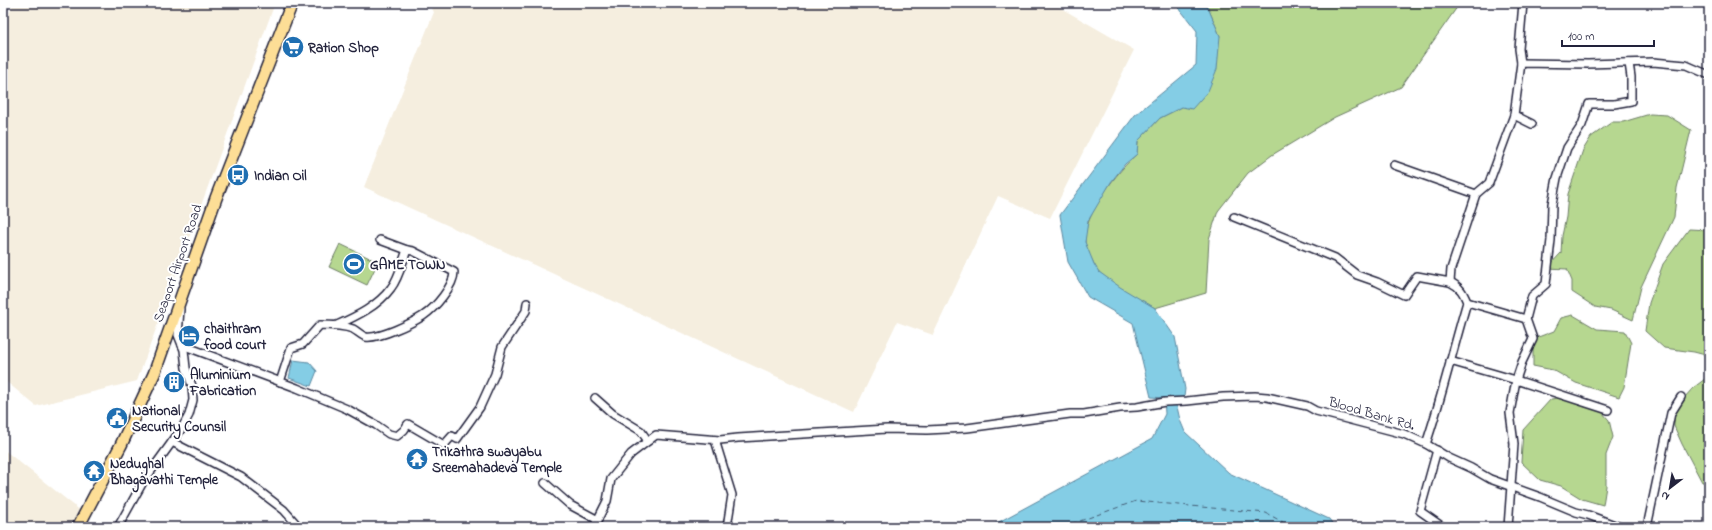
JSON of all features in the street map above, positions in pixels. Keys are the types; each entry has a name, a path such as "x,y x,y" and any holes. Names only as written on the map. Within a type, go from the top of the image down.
{"main road":[{"name":"Seaport Airport Road","path":"78,527 145,395 154,374 216,198 292,3"}],"street":[{"path":"1450,282 1451,269 1476,194 1489,183 1514,115 1521,63 1519,49 1523,3"},
{"path":"1508,527 1514,444 1510,413 1516,380 1532,338 1526,319 1532,296 1546,284 1551,240 1552,204 1557,178 1567,148 1582,125 1588,104 1614,104 1632,100 1629,62"},
{"path":"1521,63 1653,62 1686,65 1709,74"},
{"path":"1514,115 1532,124"},
{"path":"1394,165 1476,194"},
{"path":"1234,217 1335,258 1357,275 1377,282 1404,295 1417,276 1450,282 1457,285 1462,290 1467,302 1440,402 1426,444"},
{"path":"280,382 291,348 303,344 320,325 337,325 353,329 366,337 384,334 424,315 438,301 454,278 454,272 413,251 380,240"},
{"path":"337,325 354,317 378,302 392,288 407,250"},
{"path":"118,527 143,482 182,428 189,415 193,400 192,386 182,344 178,335 182,295"},
{"path":"1467,302 1526,319"},
{"path":"182,344 347,409 389,434 397,436 408,424 444,445 452,436 458,439 480,407 494,374 502,347 526,311 527,303"},
{"path":"353,329 354,317"},
{"path":"1450,361 1516,380 1608,410"},
{"name":"Blood Bank Rd.","path":"594,527 607,500 611,479 631,454 656,435 666,434 714,440 887,429 927,430 967,428 1070,414 1084,414 1173,401 1255,396 1267,397 1307,406 1316,411 1404,434 1426,444 1449,458 1490,479 1620,527"},
{"path":"1647,527 1672,413 1681,397"},
{"path":"595,398 613,414 641,431 648,441"},
{"path":"714,440 732,495 727,527"},
{"path":"172,442 240,477 284,510 299,527"},
{"path":"1437,450 1420,511 1443,527"},
{"path":"545,483 570,505 598,520"}],"shaded area":[{"path":"13,3 275,3 137,381 36,406 3,379 3,31"},
{"path":"428,3 1052,3 1134,50 1050,218 998,196 933,335 897,322 854,412 364,187 434,12"},
{"path":"3,449 81,511 72,527 3,527"}],"green space":[{"path":"1206,3 1460,3 1401,87 1335,117 1272,155 1248,173 1218,211 1209,239 1206,293 1155,308 1118,287 1096,269 1086,245 1086,231 1090,219 1103,194 1129,161 1137,154 1138,141 1160,118 1182,107 1220,36"},
{"path":"1650,114 1667,115 1691,130 1677,188 1674,217 1641,287 1633,320 1611,310 1595,307 1572,292 1572,281 1567,269 1547,268 1561,253 1568,194 1583,150 1591,137 1612,122 1623,122"},
{"path":"1689,229 1709,230 1709,356 1694,352 1664,348 1645,331 1649,303 1663,264"},
{"name":"GAME TOWN","path":"340,244 378,262 367,285 329,267"},
{"path":"1573,315 1597,329 1625,331 1631,343 1624,387 1619,397 1576,383 1553,370 1533,366 1533,339 1554,331 1561,318"},
{"path":"1709,376 1709,482 1702,482 1674,426 1674,409 1693,388"},
{"path":"1574,396 1593,402 1609,420 1613,437 1606,455 1606,486 1603,505 1582,499 1561,486 1540,480 1521,462 1523,430 1551,399"}],"water":[{"path":"1175,3 1206,3 1220,36 1217,69 1208,91 1192,109 1182,107 1160,118 1138,141 1137,154 1125,164 1111,182 1088,221 1085,242 1099,272 1120,287 1155,308 1175,337 1185,389 1184,397 1175,398 1180,420 1185,432 1229,473 1329,519 1335,527 984,527 995,524 1152,439 1165,414 1164,398 1151,397 1133,323 1088,297 1068,262 1060,215 1135,115 1196,65 1197,31"},
{"path":"293,360 309,362 317,371 311,386 289,378"}],"ferry route":[{"path":"1063,527 1136,501 1266,513 1292,527"}],"place":[{"name":"Ration Shop","path":"293,47"},
{"name":"Indian Oil","path":"238,175"},
{"name":"GAME TOWN","path":"354,264"},
{"name":"chaithram food court","path":"189,336"},
{"name":"Aluminium Fabrication","path":"174,382"},
{"name":"National Security Counsil","path":"117,418"},
{"name":"Trikathra swayabu Sreemahadeva Temple","path":"417,459"},
{"name":"Nedughal Bhagavathi Temple","path":"94,471"}]}
